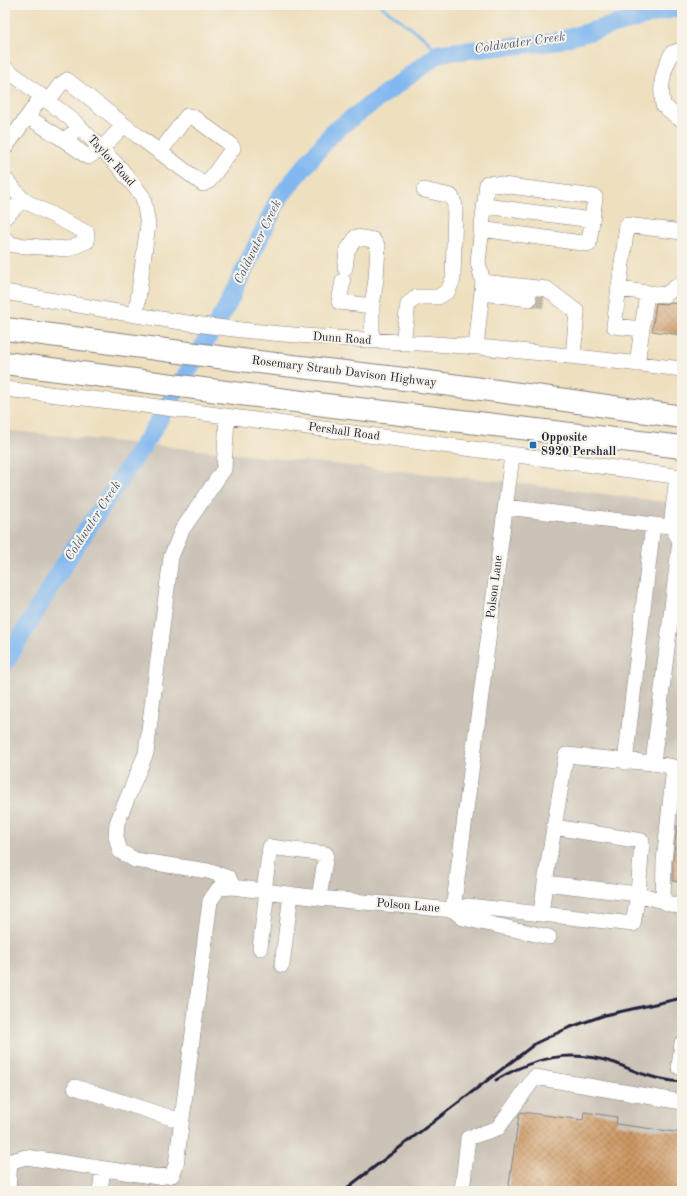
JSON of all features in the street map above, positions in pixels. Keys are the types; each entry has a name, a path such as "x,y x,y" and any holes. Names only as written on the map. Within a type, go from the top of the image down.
{"highway":[{"name":"Rosemary Straub Davison Highway","path":"5,329 249,361 406,379 682,417"},
{"path":"5,363 201,390 427,418 682,447"}],"street":[{"path":"682,50 672,54 665,66 661,90 663,106 682,119"},
{"name":"Taylor Road","path":"5,68 80,128 120,168 142,197 148,224 136,314"},
{"path":"5,148 28,116 67,80 124,125 160,152 204,184 209,181 233,148 229,142 193,117 187,116 160,152"},
{"path":"28,116 88,157 101,149 124,125"},
{"path":"64,140 80,128"},
{"path":"5,179 23,200 88,232 87,241 68,249 13,245 5,239"},
{"path":"476,347 482,287 478,262 481,229 487,183 595,197 589,244 481,229"},
{"path":"403,343 408,304 417,297 438,297 448,291 453,279 455,205 451,196 424,190"},
{"path":"5,217 23,200"},
{"path":"485,206 592,220"},
{"path":"641,329 614,326 627,225 682,232"},
{"path":"372,306 340,302 347,251 356,237 373,240 378,246 376,279 372,306 372,341"},
{"path":"618,289 665,295 677,286 682,286"},
{"path":"482,287 546,295 566,304 577,312 573,356"},
{"path":"482,287 529,299"},
{"name":"Dunn Road","path":"5,292 177,322 243,330 372,341 476,347 573,356 682,369"},
{"path":"637,364 647,293"},
{"name":"Pershall Road","path":"5,389 136,404 512,456 680,477"},
{"path":"227,417 224,469 182,530 171,557 146,753 117,823 116,837 120,851 135,860 208,871 229,878 233,887"},
{"name":"Polson Lane","path":"103,1169 158,1177 172,1175 176,1165 210,901 219,888 233,887 319,898 453,910 512,456"},
{"path":"653,764 680,541 671,526 680,477"},
{"path":"506,507 671,526"},
{"path":"625,762 652,525"},
{"path":"541,914 566,755 674,767 664,861 663,901"},
{"path":"453,910 468,906 634,924 642,841 554,828"},
{"path":"260,948 270,848 326,854 319,898"},
{"path":"545,883 638,894 682,907"},
{"path":"282,965 291,894"},
{"path":"453,910 463,918 549,937"},
{"path":"679,1066 682,1043"},
{"path":"462,1191 468,1138 498,1128 535,1077 682,1102"},
{"path":"75,1087 181,1122"},
{"path":"8,1191 8,1162 26,1157 103,1169 100,1191"}],"shaded area":[{"path":"5,430 517,483 682,504 682,1191 5,1191"}],"building":[{"path":"656,303 682,304 682,335 652,331"},
{"path":"677,826 682,827 682,882 673,881 673,862"},
{"path":"521,1112 583,1120 584,1112 617,1117 616,1124 682,1133 682,1191 508,1191 519,1115"}],"waterway":[{"path":"380,5 423,37 440,53"},
{"name":"Coldwater Creek","path":"5,663 70,555 153,430 227,306 279,198 333,132 440,53 552,42 682,6"}],"tunnel":[{"path":"529,299 546,301"}],"railway":[{"path":"343,1191 536,1043 568,1028 605,1015 682,998"},
{"path":"496,1080 510,1072 539,1061 568,1056 599,1059 664,1080 682,1082"}],"place":[{"name":"Opposite 8920 Pershall","path":"533,445"}]}
